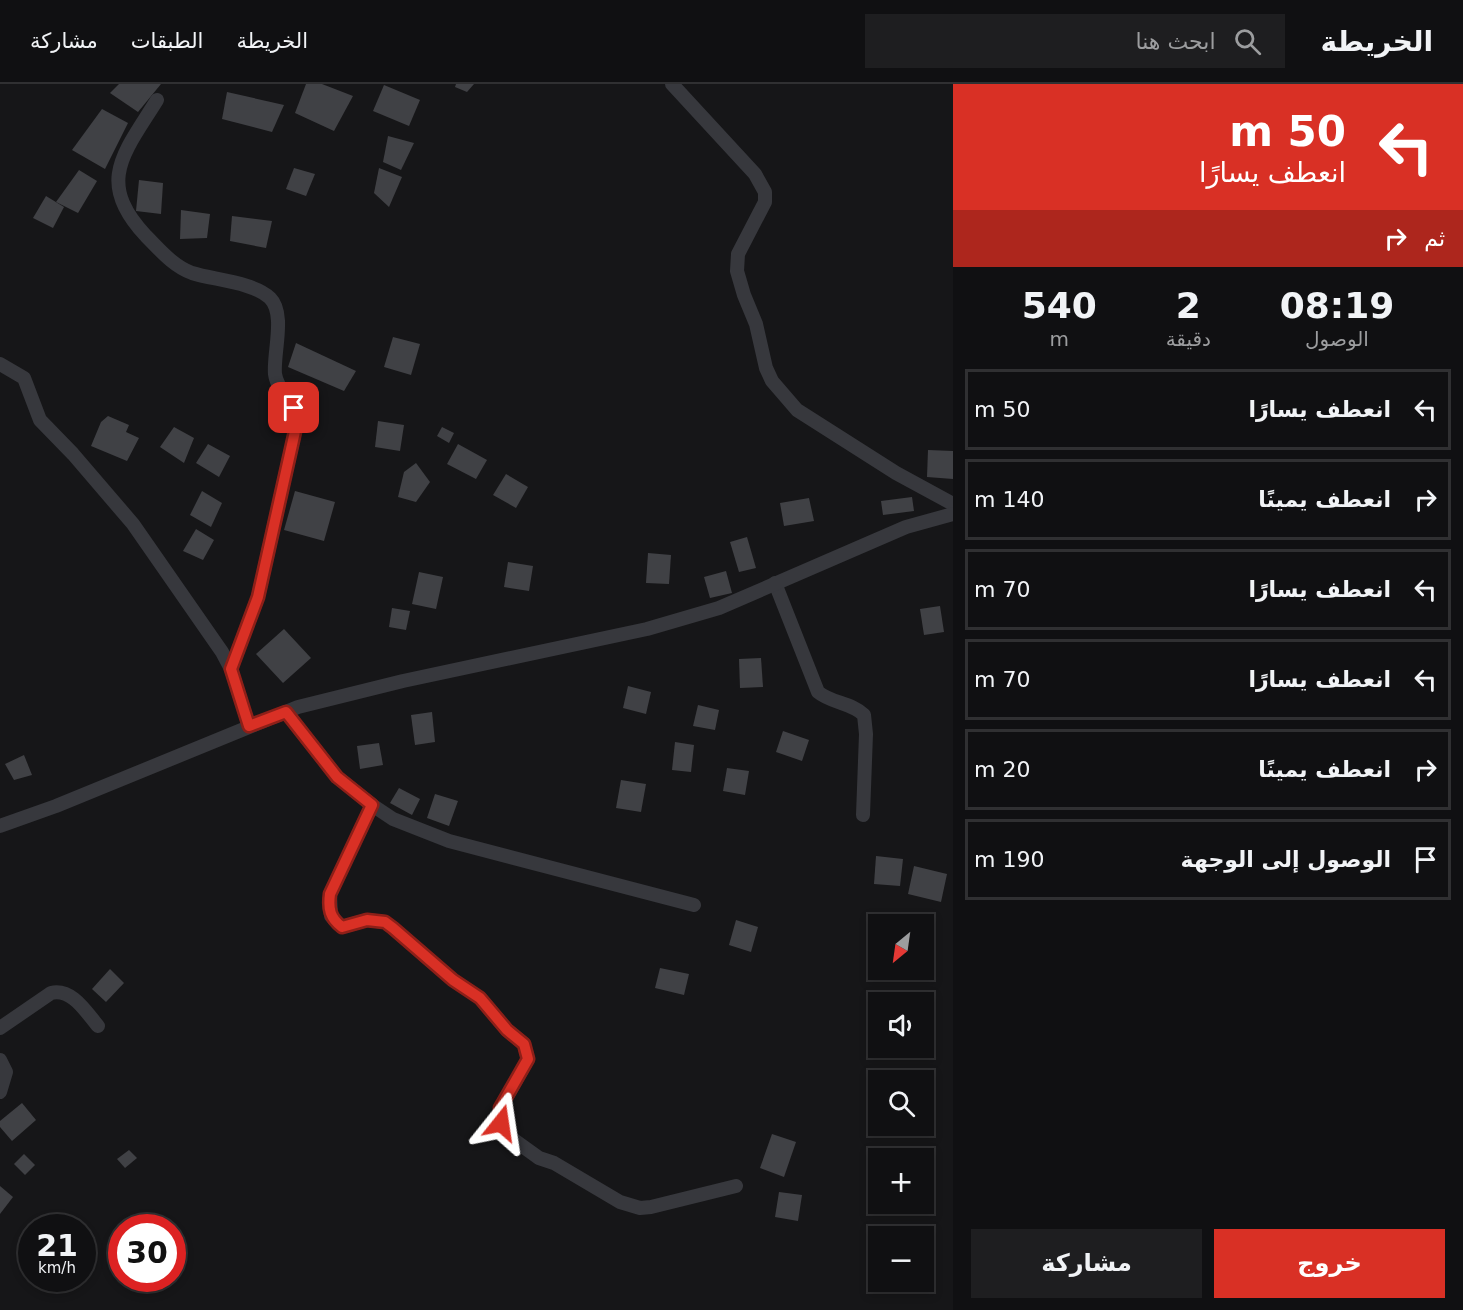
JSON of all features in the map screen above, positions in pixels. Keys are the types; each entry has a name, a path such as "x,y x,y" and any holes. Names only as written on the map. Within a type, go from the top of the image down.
{"street":[{"path":"672,84 755,174 765,192 765,202 738,254 737,271 756,324 766,368 772,381 797,410 896,473 953,504"},
{"path":"157,100 124,153 118,172 118,188 124,208 157,248 181,268 255,290 270,298 277,310 275,376 298,418 258,597 231,669"},
{"path":"0,364 24,378 40,420 73,454 133,524 231,669 249,726"},
{"path":"0,826 56,806 286,712 403,681 647,628 719,608 906,527 953,513"},
{"path":"775,583 818,692 824,697 859,710 864,715 866,734 863,815"},
{"path":"286,712 337,777 393,819 449,841 694,905"},
{"path":"372,805 330,894 331,916 342,927 367,920 385,922 453,980 475,993 507,1030 524,1044 528,1059 500,1108 501,1123 507,1135 539,1158 554,1163 631,1206 651,1207 736,1186"},
{"path":"0,1028 51,993 57,992 70,995 98,1026"},
{"path":"0,1060 6,1072 0,1092"}],"building":[{"path":"119,84 161,84 138,112 110,93"},
{"path":"306,84 322,84 353,96 334,131 295,113"},
{"path":"456,84 474,84 467,92 455,87"},
{"path":"384,85 420,100 409,126 373,111"},
{"path":"227,92 284,105 272,132 222,119"},
{"path":"102,109 128,123 105,169 72,150"},
{"path":"388,136 414,143 401,170 383,162"},
{"path":"294,168 315,174 306,196 286,189"},
{"path":"379,168 402,177 389,207 374,193"},
{"path":"79,170 97,181 78,213 56,202"},
{"path":"139,180 163,183 161,214 136,211"},
{"path":"46,196 64,207 53,228 33,218"},
{"path":"181,210 210,214 207,238 180,239"},
{"path":"232,216 272,221 266,248 230,241"},
{"path":"393,337 420,344 411,375 384,367"},
{"path":"296,343 356,371 344,391 288,367"},
{"path":"108,416 129,425 126,432 139,438 127,461 91,446 101,422"},
{"path":"378,421 404,425 400,451 375,447"},
{"path":"174,427 194,438 184,463 160,447"},
{"path":"442,427 454,433 449,443 437,436"},
{"path":"208,444 230,456 219,477 196,463"},
{"path":"458,444 487,460 476,479 447,464"},
{"path":"928,450 953,451 953,479 927,477"},
{"path":"416,463 430,482 416,502 398,497 404,472"},
{"path":"506,474 528,487 516,508 493,495"},
{"path":"202,491 222,503 211,527 190,515"},
{"path":"295,491 335,502 324,541 284,530"},
{"path":"912,497 914,511 883,515 881,501"},
{"path":"809,498 814,521 784,526 780,503"},
{"path":"196,529 214,540 203,560 183,551"},
{"path":"747,537 756,568 739,572 730,542"},
{"path":"648,553 671,555 669,584 646,583"},
{"path":"508,562 533,566 529,591 504,587"},
{"path":"726,571 732,593 710,598 704,577"},
{"path":"419,572 443,577 436,609 412,604"},
{"path":"940,606 944,632 924,635 920,609"},
{"path":"392,608 410,611 406,630 389,627"},
{"path":"284,629 311,658 283,683 256,654"},
{"path":"761,658 763,687 740,688 739,659"},
{"path":"628,686 651,692 646,714 623,708"},
{"path":"698,705 719,710 715,730 693,726"},
{"path":"432,712 435,742 415,745 411,715"},
{"path":"783,731 809,740 802,761 776,752"},
{"path":"675,742 694,745 691,772 672,770"},
{"path":"379,743 383,765 360,769 357,746"},
{"path":"24,755 32,775 14,780 5,764"},
{"path":"727,768 749,771 745,795 723,791"},
{"path":"621,780 646,784 641,812 616,808"},
{"path":"399,788 420,799 412,815 390,803"},
{"path":"435,794 458,801 449,826 427,818"},
{"path":"876,856 903,859 900,886 874,884"},
{"path":"914,866 947,874 941,902 908,894"},
{"path":"736,920 758,927 751,952 729,945"},
{"path":"660,968 689,974 684,995 655,988"},
{"path":"110,969 124,983 106,1002 92,989"},
{"path":"22,1103 36,1120 12,1141 0,1127 0,1121"},
{"path":"772,1134 796,1142 784,1177 760,1168"},
{"path":"129,1150 137,1158 125,1168 117,1159"},
{"path":"24,1154 35,1165 25,1175 14,1164"},
{"path":"0,1186 13,1197 0,1214"},
{"path":"779,1192 802,1195 798,1221 775,1217"}],"route":[{"path":"294,408 298,418 261,588 231,669 249,726 286,712 337,777 372,805 330,894 329,909 335,922 342,927 349,927 367,920 385,922 453,980 475,993 507,1030 524,1044 528,1052 528,1059 500,1108 501,1123"}]}
